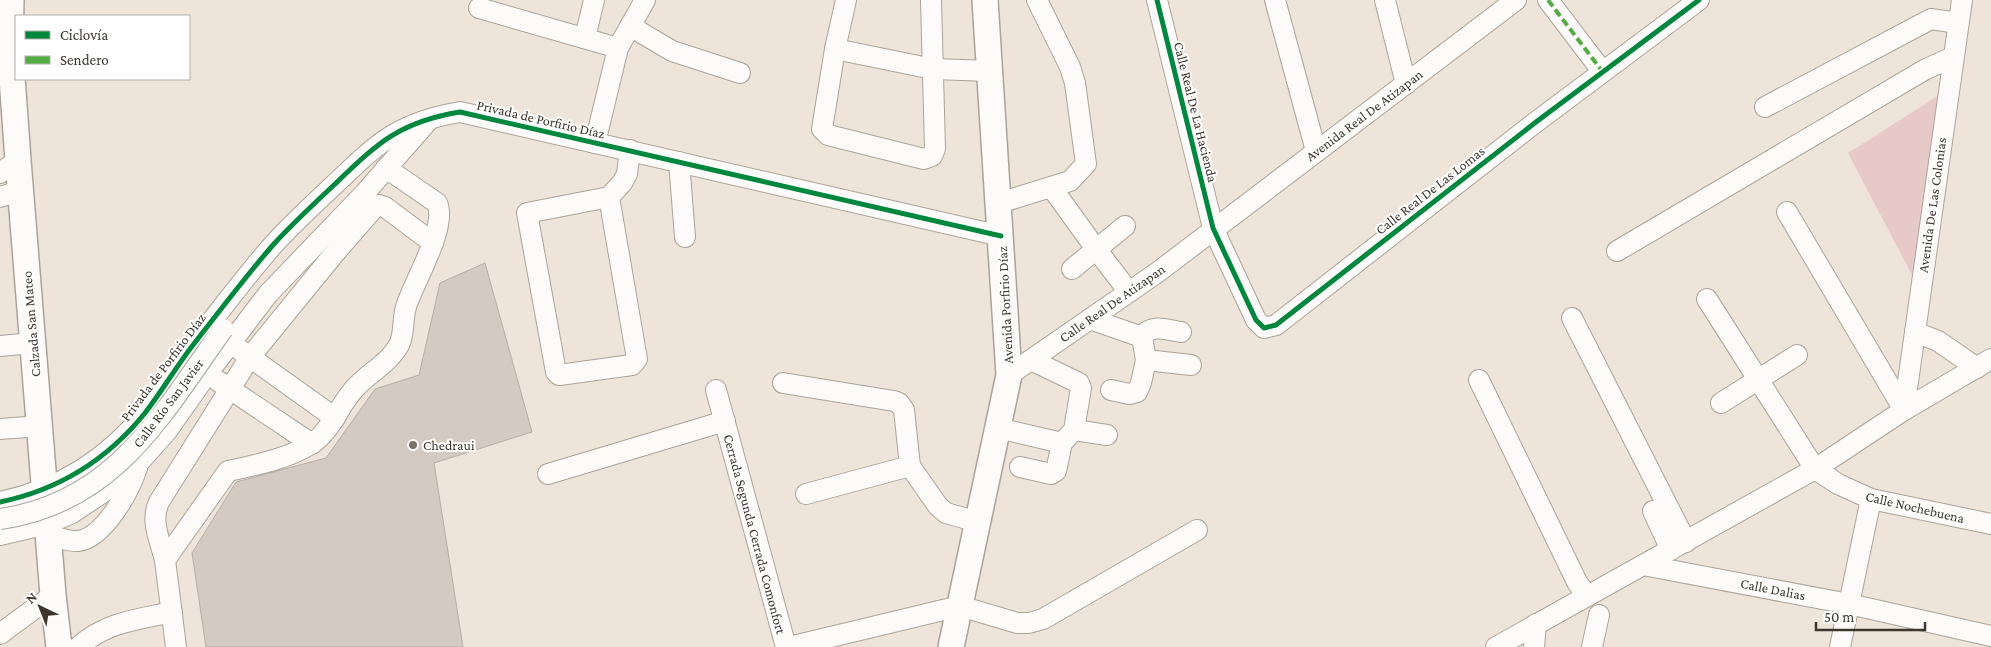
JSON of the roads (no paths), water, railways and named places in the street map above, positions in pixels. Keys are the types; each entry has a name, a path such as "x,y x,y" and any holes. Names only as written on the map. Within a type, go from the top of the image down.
{"main road":[{"name":"Calzada San Mateo","path":"11,0 5,45 10,194 33,343 53,595 59,647"},
{"name":"Avenida Porfirio Díaz","path":"951,647 1009,375 985,0"}],"street":[{"path":"585,38 594,0"},
{"path":"595,143 618,48 645,0"},
{"path":"846,0 835,49 822,129 828,135 924,158 932,156 935,149 931,0"},
{"path":"999,203 1070,181 1086,164 1086,152 1075,83 1070,67 1037,0"},
{"name":"Calle Real De La Hacienda","path":"1157,0 1213,228"},
{"path":"1275,0 1316,151"},
{"path":"1385,0 1406,84"},
{"path":"1548,0 1602,71"},
{"name":"Calle Real De Las Lomas","path":"1213,228 1256,320 1264,328 1276,325 1602,71 1699,0"},
{"name":"Avenida De Las Colonias","path":"1904,410 1962,0"},
{"name":"Avenida Real De Atizapan","path":"1213,228 1406,84 1508,3"},
{"path":"480,8 618,48"},
{"path":"1765,108 1931,18 1958,23"},
{"path":"630,26 672,51 740,73"},
{"path":"835,49 933,69 991,71"},
{"path":"1617,251 1926,69 1953,57"},
{"name":"Privada de Porfirio Díaz","path":"45,490 72,477 97,460 129,431 145,412 186,354 272,246 346,173 379,143 402,129 432,116 460,112 1001,236"},
{"path":"48,529 114,485 139,463 167,431 207,374 227,336 364,194 432,116"},
{"path":"609,197 637,358 632,365 559,375 556,372 526,216 529,212 609,197 622,183 627,174 630,150"},
{"path":"678,162 685,237"},
{"path":"165,560 228,471 276,459 312,444 336,418 354,388 389,358 398,345 402,337 406,307 433,243 440,213 437,203 386,168"},
{"path":"346,173 357,173 362,177 365,182 364,194"},
{"path":"1052,188 1129,292"},
{"path":"173,646 172,612 165,560 154,511 229,389 250,357 374,208 379,205 385,207 433,243"},
{"path":"1787,212 1904,410"},
{"path":"1072,269 1125,226"},
{"name":"Calle Real De Atizapan","path":"1009,375 1129,292 1213,228"},
{"name":"Calle Río San Javier","path":"5,529 82,490 108,472 130,453 149,433 227,336 240,308 245,280"},
{"name":"Calle Río San Javier","path":"240,308 268,294"},
{"path":"1707,300 1815,469"},
{"path":"1572,318 1679,546"},
{"path":"1090,319 1142,337"},
{"path":"1110,390 1130,394 1136,392 1141,383 1146,360 1142,337 1146,331 1152,328 1181,332"},
{"path":"1915,332 1984,363"},
{"path":"227,336 250,357 336,418"},
{"path":"0,346 33,343"},
{"path":"1721,403 1797,355"},
{"path":"1020,467 1050,474 1056,472 1081,388 1079,383 1031,360"},
{"path":"1146,360 1191,365"},
{"path":"1496,647 1586,595 1679,546 1815,469 1904,410 1984,363"},
{"path":"207,374 312,444"},
{"path":"1479,380 1577,582 1586,595"},
{"path":"783,383 899,403 904,410 910,466 938,506 946,513 978,522"},
{"name":"Cerrada Segunda Cerrada Comonfort","path":"716,390 787,647"},
{"name":"Cerrada Segunda Cerrada Comonfort","path":"548,474 725,421"},
{"path":"0,429 40,426"},
{"path":"998,428 1068,436 1106,435"},
{"path":"5,529 48,529 78,542 93,536 110,518 133,482 139,463"},
{"path":"806,494 910,466"},
{"name":"Calle Nochebuena","path":"1815,469 1838,484 1871,499 1991,524"},
{"path":"72,477 68,489 70,494 74,499 85,504"},
{"path":"6,501 45,490"},
{"path":"1840,647 1871,499"},
{"path":"5,529 23,517 23,511 6,501"},
{"path":"1653,511 1679,546"},
{"path":"787,647 960,606 1017,623 1036,621 1043,619 1197,530"},
{"name":"Calle Dalias","path":"1643,565 1849,604 1991,636"},
{"path":"0,634 53,595"},
{"path":"78,647 109,626 172,612"},
{"path":"1592,647 1599,615"},
{"path":"1534,647 1536,624"}],"place":[{"name":"Chedraui","path":"413,445"}]}
